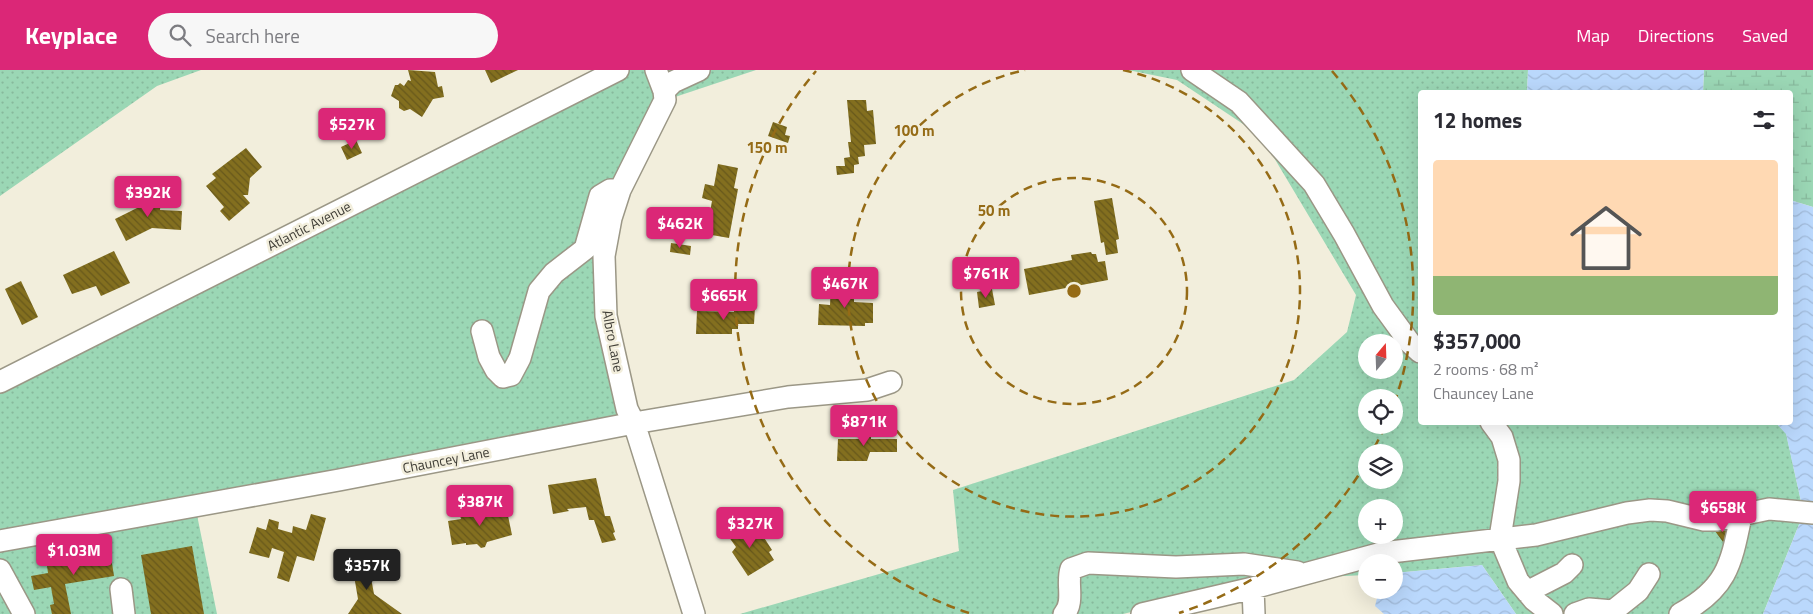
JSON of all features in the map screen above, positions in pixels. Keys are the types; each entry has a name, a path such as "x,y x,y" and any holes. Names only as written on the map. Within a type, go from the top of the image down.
{"street":[{"name":"Atlantic Avenue","path":"0,382 618,70"},
{"path":"656,70 664,91 673,82 699,70"},
{"path":"1192,70 1239,102 1314,184 1383,306 1410,343 1418,350"},
{"name":"Albro Lane","path":"664,91 665,100 638,150 620,190 611,218 604,256 606,316 627,409 634,423 694,614"},
{"path":"482,331 496,370 503,378 511,375 520,358 539,291 544,282 585,249 600,196 610,190 620,190"},
{"name":"Chauncey Lane","path":"0,541 349,479 634,423 788,397 867,390 891,382"},
{"path":"1493,425 1502,437 1509,460 1509,481 1500,538 1518,582 1552,614"},
{"path":"1142,614 1253,588 1382,553 1536,535 1650,510 1667,511 1704,520 1717,520 1773,510 1813,513"},
{"path":"1680,614 1703,601 1724,576 1733,556 1740,516"},
{"path":"1064,614 1069,609 1069,576 1071,569 1088,563 1176,567 1244,564 1307,573"},
{"path":"1527,592 1564,573 1572,564"},
{"path":"0,570 24,614"},
{"path":"1575,614 1589,609 1613,611 1638,591 1649,574"},
{"path":"1253,588 1254,614"},
{"path":"121,590 124,614"}],"green space":[{"path":"0,70 201,70 157,86 0,196"},
{"path":"629,70 756,70 672,98 604,216 628,421 195,505 217,614 0,614 0,389"},
{"path":"1128,70 1528,70 1527,90 1418,90 1418,425 1778,425 1786,433 1802,506 1802,517 1763,614 1516,614 1482,565 1403,572 1403,554 1358,554 1358,575 1261,580 1123,614 740,614 959,551 953,490 1294,380 1347,332 1356,295 1261,136 1177,80"},
{"path":"1704,70 1813,70 1813,207 1793,201 1793,90 1703,90"}],"water":[{"path":"1528,70 1704,70 1703,90 1527,90"},
{"path":"1793,201 1813,207 1813,614 1763,614 1802,517 1802,506 1786,434 1778,425 1793,425"},
{"path":"1482,565 1516,614 1384,614 1375,606 1377,599 1403,599 1403,572"}],"building":[{"path":"408,70 435,72 438,87 442,86 444,97 433,99 422,117 410,109 404,111 399,108 399,101 391,96 395,85 400,83 404,86 408,80 411,81"},
{"path":"485,70 518,70 491,83"},
{"path":"847,100 866,100 867,111 873,110 876,144 864,145 865,156 858,157 859,164 854,165 854,173 837,175 836,166 845,166 844,158 850,157 848,142 851,142"},
{"path":"773,122 787,127 785,135 790,136 788,143 768,136"},
{"path":"356,140 362,153 347,160 341,147"},
{"path":"246,148 262,167 250,178 248,195 243,195 250,203 229,221 220,211 224,207 206,186 216,178 212,174"},
{"path":"718,164 738,168 734,188 738,189 729,238 706,234 712,201 702,198 705,184 714,186"},
{"path":"138,194 161,196 160,210 182,211 181,230 152,228 126,241 115,219 137,208"},
{"path":"1112,198 1119,239 1116,240 1118,253 1106,255 1104,242 1101,243 1094,201"},
{"path":"671,243 691,246 690,255 670,252"},
{"path":"114,251 130,283 101,296 96,286 72,294 63,275"},
{"path":"1091,252 1096,254 1098,262 1105,261 1108,280 1029,295 1024,269 1072,260 1071,255"},
{"path":"21,281 38,317 22,325 5,289"},
{"path":"831,284 854,284 854,302 873,303 873,323 865,323 865,326 818,325 819,304 830,305"},
{"path":"992,289 995,305 979,308 977,292"},
{"path":"734,306 755,307 754,324 738,324 738,329 732,329 732,334 696,334 697,311 734,312"},
{"path":"859,430 871,430 871,439 897,439 897,452 870,452 867,461 837,461 838,439 859,439"},
{"path":"596,478 605,516 610,516 616,540 602,543 594,520 589,520 586,507 567,509 569,511 553,514 548,485"},
{"path":"481,504 482,511 492,509 493,513 507,511 512,535 487,542 485,547 481,548 477,544 452,545 448,521 461,519 460,515 470,513 469,506"},
{"path":"311,514 326,518 314,561 297,556 289,582 277,578 284,552 272,548 269,558 249,553 257,527 266,530 269,519 279,522 278,529 292,533 293,526 306,530"},
{"path":"745,521 756,539 763,536 772,550 769,552 774,560 748,576 732,552 736,547 726,533"},
{"path":"1723,524 1732,534 1723,542 1715,531"},
{"path":"109,544 114,576 65,584 71,614 52,614 50,605 54,604 51,587 34,590 31,576 48,573 47,566 86,560 84,548"},
{"path":"192,546 204,614 151,614 141,555"},
{"path":"367,556 374,594 402,614 348,614 358,599 351,558"}]}
